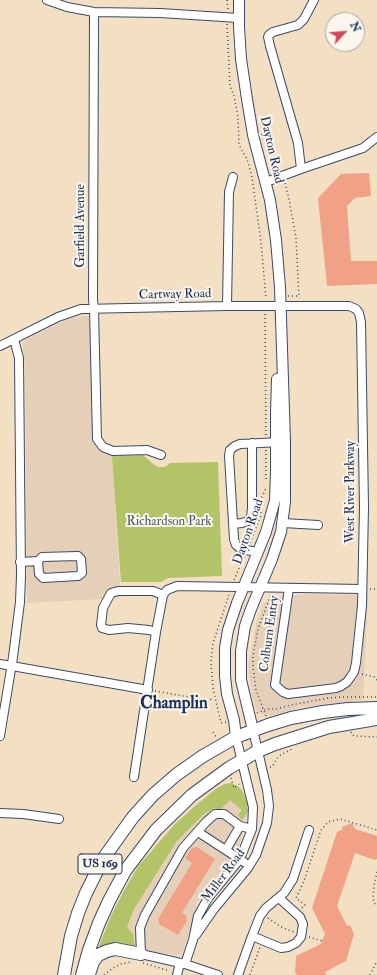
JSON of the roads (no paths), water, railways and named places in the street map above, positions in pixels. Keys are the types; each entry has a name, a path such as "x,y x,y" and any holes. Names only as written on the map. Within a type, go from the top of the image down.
{"highway":[{"name":"US 169","path":"64,975 71,936 86,893 103,860 123,830 144,805 176,775 203,756 236,737 253,730 291,718 316,713 348,709 377,708"},
{"name":"US 169","path":"82,975 94,933 117,885 135,857 156,830 180,805 204,785 258,751 314,731 343,724 377,719"},
{"path":"88,975 93,962 98,955 107,951 115,949 138,960"},
{"path":"57,975 67,955"}],"main road":[{"name":"Dayton Road","path":"239,0 241,59 247,99 253,135 266,182 276,240 280,306 281,442 285,502 281,532 272,559 245,626 240,662 243,692 253,730"},
{"name":"Dayton Road","path":"236,737 234,720 226,688 224,657 226,639 243,587 266,532 275,500 281,442"}],"street":[{"path":"47,0 66,7 94,12 160,13 239,18"},
{"path":"301,169 298,143 268,37 269,34 273,32 298,25 304,20 314,0"},
{"name":"Garfield Avenue","path":"94,12 93,300 97,439 103,447 113,451 147,450 161,455"},
{"path":"266,182 363,148 377,137"},
{"path":"227,306 229,192 233,177"},
{"name":"Cartway Road","path":"0,346 69,312 81,309 227,306 349,306 358,311"},
{"name":"West River Parkway","path":"354,672 361,620 364,507 361,322 358,311"},
{"path":"0,736 12,665 20,602 19,358 14,339"},
{"path":"257,552 241,549 236,545 234,539 229,456 230,450 240,444 281,442"},
{"path":"233,524 242,524 248,521 251,517 252,443"},
{"path":"283,523 318,524"},
{"path":"20,562 38,561 42,557 78,556 81,559 82,573 78,576 43,578 38,574 38,561"},
{"path":"134,777 156,632 163,595 167,590 177,586 362,589"},
{"name":"Colburn Entry","path":"289,588 275,684 283,692 288,694 336,688 347,682 354,672"},
{"path":"156,632 128,628 109,630 102,628 103,608 112,593 118,591 153,591 163,595"},
{"path":"0,664 148,690"},
{"name":"Miller Road","path":"193,940 214,909 250,865 262,840 269,806 267,790 253,730"},
{"name":"Miller Road","path":"177,974 193,940 198,916 208,898 244,853 252,830 253,807 236,737"},
{"path":"0,812 59,819"},
{"path":"218,975 183,964 138,960 140,928 145,914 183,848 215,814 224,814 240,826 252,830"},
{"path":"226,850 240,826"},
{"path":"238,975 255,926 266,908 284,893 293,879 309,830"},
{"path":"198,832 250,865"},
{"path":"252,936 281,948 288,947 296,943 305,935 300,917 279,898"}],"district":[{"name":"Champlin","path":"174,704"}],"park label":[{"name":"Richardson Park","path":"169,522"}]}
